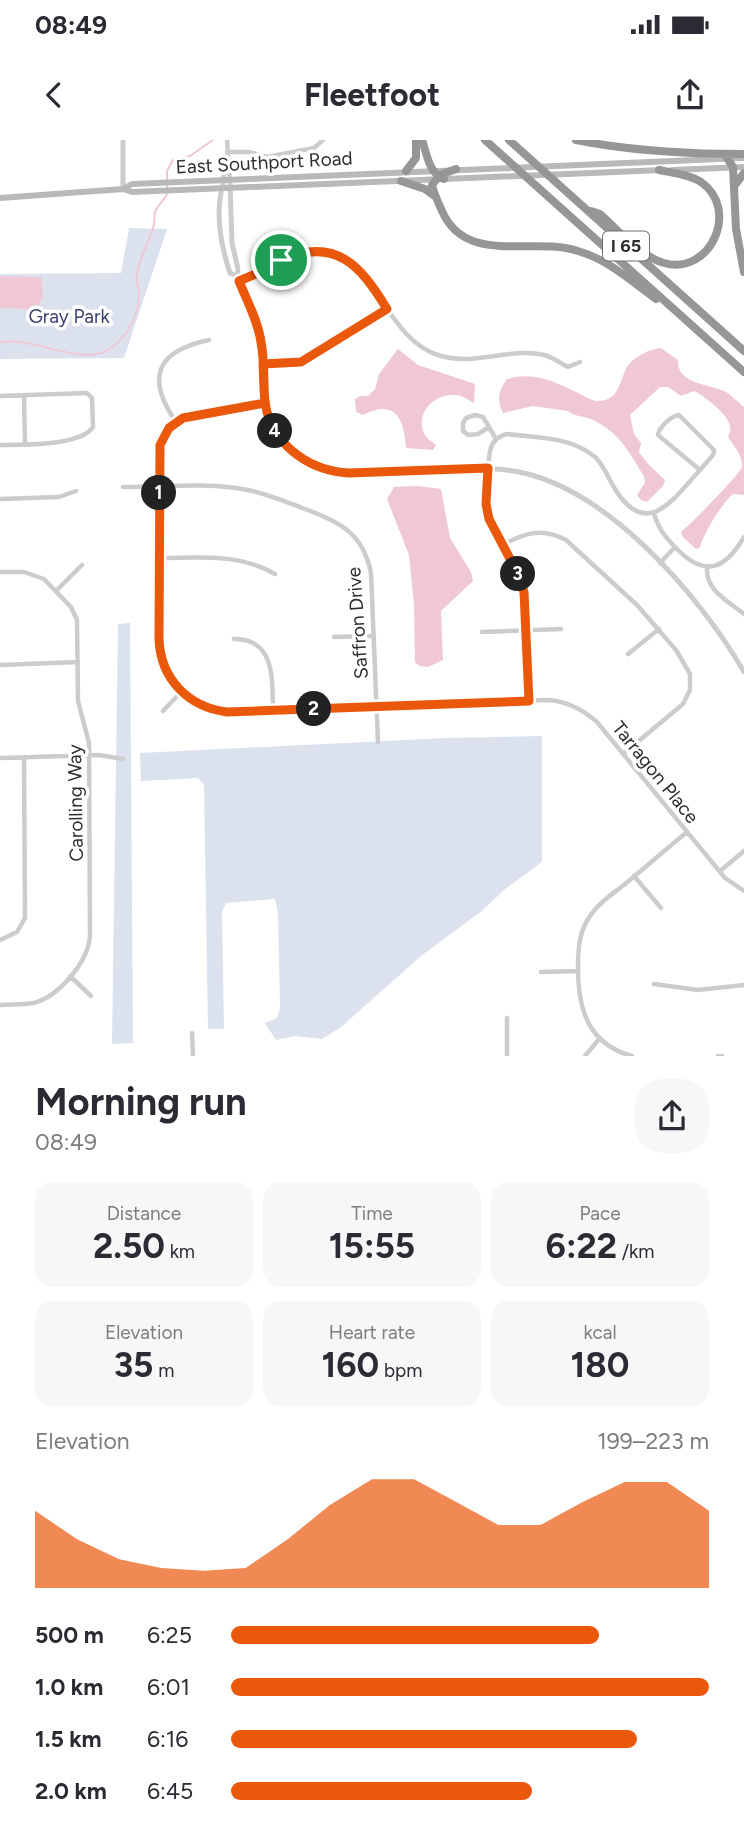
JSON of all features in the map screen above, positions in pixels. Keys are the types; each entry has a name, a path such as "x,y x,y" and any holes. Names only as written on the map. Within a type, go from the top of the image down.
{"highway":[{"path":"406,172 416,158 416,140"},
{"path":"422,140 437,177"},
{"name":"I 65","path":"485,140 744,372"},
{"name":"I 65","path":"509,140 744,351"},
{"path":"576,140 634,149 744,156"},
{"path":"727,158 733,167 736,229 744,272"},
{"path":"456,169 437,177 432,186 450,225 470,240 492,246 555,246 592,256 618,270 692,326"},
{"path":"586,210 600,214 655,260 666,264 681,264 697,259 709,249 718,234 720,215 715,198 699,181 659,170"},
{"path":"734,188 744,173"},
{"path":"401,181 425,189 436,198"}],"main road":[{"path":"456,169 744,156"},
{"name":"East Southport Road","path":"123,189 132,184 181,182 226,184 401,181 437,177 503,177 744,167"},
{"name":"East Southport Road","path":"0,198 123,189 132,192 178,190 226,184 406,172 437,177"}],"street":[{"path":"123,140 123,189"},
{"path":"226,140 229,158 223,248 230,273 238,278 265,270 293,255 314,251 332,254 363,272 398,326 414,343 442,357 463,360 500,355 540,354 568,367 579,362"},
{"path":"227,153 249,152 267,158 314,148 323,140"},
{"path":"226,184 238,278 258,330 265,403 272,425 287,446 303,460 326,470 349,473 488,468 522,472 571,491 603,512 660,563 706,614 744,672"},
{"path":"263,364 301,362 387,309"},
{"path":"176,422 163,403 160,393 159,381 163,366 181,347 209,340"},
{"path":"0,396 87,393 92,400 93,428 90,432 50,443 0,446"},
{"path":"24,395 25,444"},
{"path":"163,712 181,692 168,675 160,653 160,445 176,422 194,414 265,403"},
{"path":"489,427 471,436 464,433 462,425 464,420 475,415 482,416 489,427 496,439"},
{"path":"529,701 522,582 488,515 490,449 496,439 510,434 566,441 598,460 618,493 634,510 644,514 654,514 663,509 700,470 713,455 714,450 681,415 676,415 659,430 659,437 700,470"},
{"name":"Saffron Drive","path":"123,487 215,487 251,491 340,524 356,539 368,563 371,577 378,742"},
{"path":"0,499 59,497 76,491"},
{"path":"654,514 660,531 694,564 706,567 726,561 744,537"},
{"path":"502,545 517,536 534,532 549,533 564,539 621,588 659,628 687,666 690,690 683,704 622,754"},
{"path":"660,563 676,547"},
{"path":"159,558 233,559 262,566 275,573"},
{"path":"0,572 31,573 44,579 56,591 82,565"},
{"path":"706,567 708,582 744,614"},
{"name":"Carolling Way","path":"0,1005 29,1003 52,994 83,960 90,942 88,736 78,703 76,616 56,591"},
{"path":"628,654 659,628"},
{"path":"482,632 561,629"},
{"path":"334,637 374,635"},
{"path":"234,639 254,644 266,655 272,671 273,711"},
{"path":"0,664 78,662"},
{"name":"Tarragon Place","path":"181,692 201,705 217,711 553,700 577,708 597,722 728,881 744,891"},
{"path":"0,758 108,755 123,759"},
{"path":"0,940 16,934 23,925 25,916 24,757"},
{"path":"632,1056 620,1052 600,1038 587,1023 581,1009 579,944 587,920 599,905 687,832"},
{"path":"720,871 744,850"},
{"path":"634,876 660,908"},
{"path":"541,972 578,971"},
{"path":"70,976 91,996"},
{"path":"654,984 698,990 744,985"},
{"path":"507,1018 507,1056"},
{"path":"192,1033 193,1056"},
{"path":"584,1056 600,1038"}],"green space":[{"name":"Gray Park","path":"129,228 167,229 124,358 0,359 0,274 121,273"},
{"path":"130,623 133,1043 112,1044 118,624"},
{"path":"542,736 542,862 421,956 340,1028 322,1039 295,1036 276,1040 265,1023 277,1018 280,1008 278,913 275,899 226,903 222,912 224,1029 208,1029 204,785 198,778 141,781 140,753 445,738"}],"shaded area":[{"path":"0,276 41,277 42,294 38,306 35,309 0,308"},
{"path":"661,348 678,360 679,368 688,379 726,392 744,407 744,495 733,494 729,498 709,527 700,548 696,549 681,532 742,467 740,455 728,437 729,422 721,411 703,397 694,391 681,396 668,387 660,387 630,415 634,434 641,443 639,452 665,480 663,486 647,502 637,495 645,483 644,476 623,444 603,425 568,411 533,406 503,413 499,399 507,379 530,376 552,381 595,401 604,400 615,393 630,363 644,353"},
{"path":"398,349 418,365 475,384 474,403 460,396 447,396 433,401 424,412 422,426 426,437 436,445 433,450 406,448 400,420 391,410 374,410 363,415 356,412 355,399 368,396 375,389 379,374"},
{"path":"394,487 441,489 450,538 471,572 473,581 441,611 443,660 428,667 419,666 415,662 414,605 409,555 387,499"}],"waterway":[{"path":"167,189 167,171 173,160 190,156 213,140"},
{"path":"0,342 23,342 89,355 109,349 117,343 136,314 139,294 136,279 138,267 154,226 155,212 167,194"}],"route":[{"path":"281,260 239,281 261,338 265,403 183,418 169,428 160,445 159,640 162,661 168,675 178,689 191,700 213,710 227,712 529,701 524,592 522,582 489,519 486,504 488,468 349,473 330,471 314,466 296,455 275,431 265,403 263,364 301,362 387,309 363,272 344,259 314,251 281,260"}]}
